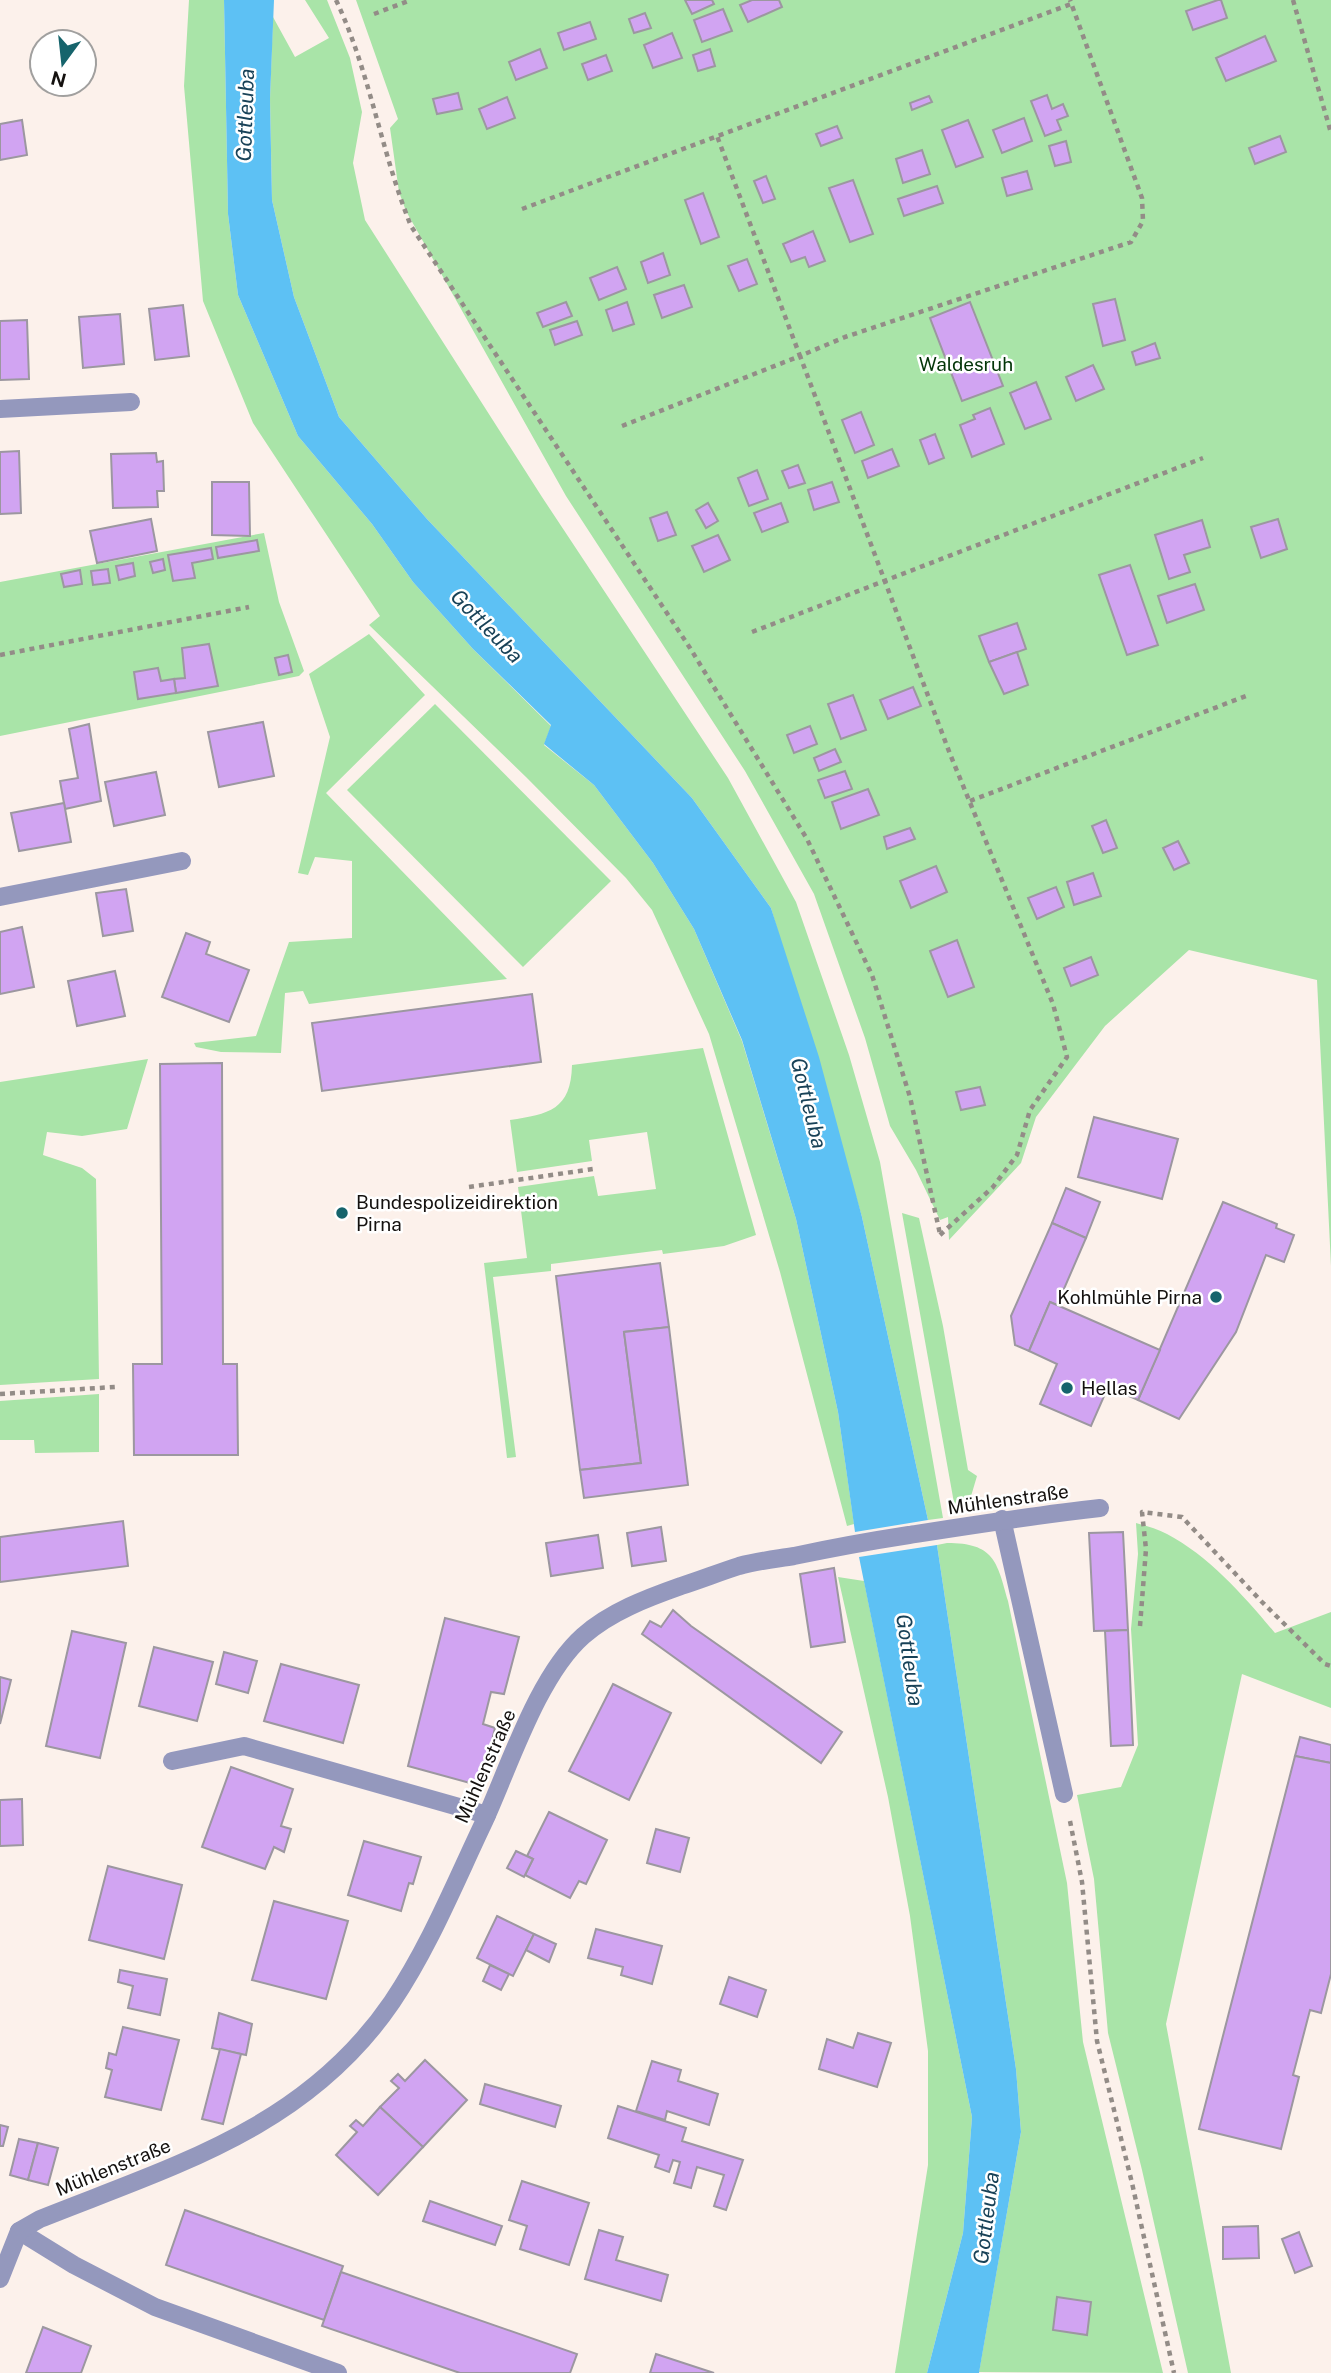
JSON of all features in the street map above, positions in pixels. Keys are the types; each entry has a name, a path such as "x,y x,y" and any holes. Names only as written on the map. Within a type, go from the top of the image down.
{"street":[{"path":"0,409 131,402"},
{"path":"0,897 182,861"},
{"name":"Mühlenstraße","path":"19,2231 40,2219 197,2156 249,2131 322,2081 360,2043 393,2001 426,1943 543,1690 563,1657 584,1635 620,1611 667,1591 742,1565 835,1546 1002,1519 1100,1508"},
{"path":"1002,1519 1064,1794"},
{"path":"172,1761 244,1746 487,1815"},
{"path":"0,2279 19,2231 74,2265 155,2307 338,2373"}],"path":[{"path":"336,0 365,72 387,153 411,226 690,649 807,839 872,975 910,1097 940,1235 993,1187 1017,1155 1030,1110 1067,1057 1053,1004 884,580 717,136"},
{"path":"374,14 411,0"},
{"path":"1293,0 1331,134"},
{"path":"522,209 1070,2 1142,198 1143,221 1131,242 845,337 622,426"},
{"path":"752,632 1203,458"},
{"path":"0,655 249,607"},
{"path":"970,801 1245,696"},
{"path":"469,1187 593,1169"},
{"path":"0,1394 115,1387"},
{"path":"1140,1626 1146,1549 1142,1512 1182,1517 1262,1602 1325,1664 1331,1666"},
{"path":"1064,1794 1082,1882 1097,2041 1174,2373"}],"green space":[{"path":"189,0 224,0 228,214 238,295 298,436 372,524 413,582 473,649 551,726 544,745 594,785 653,863 694,929 742,1041 796,1219 838,1412 854,1524 847,1526 780,1272 709,1034 652,910 626,878 526,777 369,625 380,616 253,423 203,301 184,86"},
{"path":"305,0 327,0 350,58 362,112 353,163 365,220 542,497 728,778 796,902 849,1055 880,1162 943,1518 928,1520 862,1217 771,908 692,798 427,519 339,417 294,297 272,200 270,99 273,17 295,57 329,38"},
{"name":"Waldesruh","path":"356,0 1331,0 1331,1266 1317,980 1189,950 1105,1026 1036,1117 1021,1163 949,1240 948,1217 940,1220 916,1170 890,1126 865,1038 814,894 745,771 566,496 406,211 399,192 390,128 398,119"},
{"path":"264,533 279,602 304,671 299,676 0,736 0,582"},
{"path":"369,634 425,695 326,793 507,979 309,1004 303,991 285,993 281,1053 221,1052 196,1047 194,1043 256,1036 289,942 352,938 352,861 315,857 308,875 298,873 330,737 309,674"},
{"path":"435,704 611,881 523,967 347,790"},
{"path":"703,1048 756,1235 724,1246 663,1254 662,1250 551,1264 551,1271 493,1277 516,1457 507,1458 484,1263 527,1258 518,1187 594,1176 598,1196 656,1189 647,1132 589,1140 592,1161 517,1172 510,1120 546,1112 562,1101 571,1080 572,1065"},
{"path":"148,1059 127,1129 82,1136 47,1132 43,1155 82,1168 96,1179 99,1379 0,1385 0,1082"},
{"path":"902,1213 919,1218 943,1326 968,1470 977,1476 969,1503 956,1514"},
{"path":"99,1394 99,1452 35,1453 34,1440 0,1440 0,1401"},
{"path":"1136,1523 1163,1532 1211,1565 1275,1633 1331,1612 1331,1708 1242,1674 1166,2024 1231,2373 1188,2373 1108,2033 1094,1879 1077,1795 1121,1787 1138,1745 1131,1629 1138,1554"},
{"path":"947,1543 975,1546 991,1557 1008,1601 1067,1883 1083,2042 1163,2373 979,2372 1021,2132 1016,2069 937,1545"},
{"path":"838,1577 864,1581 972,2117 963,2233 927,2373 895,2373 928,2165 928,2051 910,1916 888,1797"}],"water":[{"name":"Gottleuba","path":"224,0 274,0 270,99 272,200 294,297 339,417 427,519 692,798 771,908 819,1057 862,1217 928,1520 855,1532 838,1412 796,1219 742,1040 694,929 653,863 594,785 544,744 551,725 473,649 413,582 372,524 298,436 238,295 228,214"},
{"name":"Gottleuba","path":"937,1545 1016,2069 1021,2132 979,2373 927,2373 963,2233 972,2117 859,1557"}],"building":[{"path":"685,0 712,0 714,4 692,14"},
{"path":"752,0 779,0 782,7 748,22 740,5"},
{"path":"1221,0 1227,18 1193,30 1186,11"},
{"path":"723,9 732,31 702,42 694,20"},
{"path":"645,13 651,28 634,33 629,19"},
{"path":"590,22 596,39 564,50 558,33"},
{"path":"672,33 682,58 653,68 644,45"},
{"path":"1265,36 1276,61 1226,81 1216,58"},
{"path":"540,49 547,68 516,80 509,62"},
{"path":"710,49 715,66 698,71 693,55"},
{"path":"606,55 612,71 588,80 582,64"},
{"path":"458,93 462,109 437,114 433,99"},
{"path":"1047,95 1052,109 1063,104 1068,116 1057,120 1061,130 1045,136 1031,101"},
{"path":"929,96 932,102 912,110 910,103"},
{"path":"507,97 515,118 487,129 479,109"},
{"path":"1024,118 1032,141 1002,153 993,130"},
{"path":"22,120 27,155 0,160 0,124"},
{"path":"968,120 983,157 956,167 942,130"},
{"path":"837,126 842,138 821,146 816,134"},
{"path":"1280,136 1286,152 1255,164 1249,148"},
{"path":"1066,141 1071,162 1055,166 1049,146"},
{"path":"922,150 930,174 903,183 896,159"},
{"path":"1027,171 1032,189 1007,196 1002,178"},
{"path":"766,176 775,199 763,203 754,181"},
{"path":"853,180 873,234 850,242 829,188"},
{"path":"937,186 943,203 904,216 898,199"},
{"path":"703,193 719,237 701,244 685,200"},
{"path":"813,231 825,261 809,267 805,257 791,262 783,244"},
{"path":"663,253 670,275 648,283 641,262"},
{"path":"747,259 757,284 739,291 728,266"},
{"path":"617,267 626,289 599,300 590,278"},
{"path":"684,285 692,307 662,318 654,295"},
{"path":"1115,299 1125,340 1103,346 1093,304"},
{"path":"566,302 572,316 543,327 537,313"},
{"path":"627,302 634,324 613,331 606,310"},
{"path":"970,302 1003,386 962,401 930,318"},
{"path":"183,305 189,356 155,360 149,309"},
{"path":"120,314 124,364 83,368 79,317"},
{"path":"27,320 29,379 0,380 0,321"},
{"path":"577,321 582,335 555,345 550,330"},
{"path":"1155,343 1160,358 1136,365 1132,352"},
{"path":"1093,365 1104,389 1076,401 1066,377"},
{"path":"1036,382 1051,419 1025,429 1010,393"},
{"path":"990,408 1004,444 972,457 960,425 975,419 973,415"},
{"path":"861,412 874,445 855,453 842,420"},
{"path":"935,434 944,458 929,464 920,440"},
{"path":"892,449 899,466 868,478 862,461"},
{"path":"19,451 21,513 0,514 0,452"},
{"path":"156,453 157,462 163,461 164,491 157,491 158,507 113,508 111,454"},
{"path":"798,465 805,483 789,488 782,471"},
{"path":"757,470 768,499 749,506 738,478"},
{"path":"212,482 249,482 250,536 212,535"},
{"path":"832,482 839,502 814,510 808,490"},
{"path":"708,503 718,521 706,528 696,510"},
{"path":"781,503 788,522 762,532 754,513"},
{"path":"667,512 676,535 658,541 650,518"},
{"path":"151,519 157,551 97,563 90,531"},
{"path":"1278,519 1287,549 1261,558 1251,527"},
{"path":"1202,520 1210,547 1184,555 1190,572 1169,579 1155,535"},
{"path":"718,535 730,560 704,572 692,546"},
{"path":"257,540 259,551 218,558 216,547"},
{"path":"211,548 213,559 192,563 195,578 173,581 168,555"},
{"path":"163,559 165,570 153,573 150,562"},
{"path":"133,563 135,576 119,580 116,566"},
{"path":"1130,565 1158,645 1127,655 1099,575"},
{"path":"108,569 110,583 93,585 91,571"},
{"path":"80,570 82,584 64,587 61,574"},
{"path":"1195,584 1204,610 1167,623 1158,596"},
{"path":"1017,623 1026,649 989,662 979,636"},
{"path":"209,644 218,686 176,693 174,679 185,678 182,648"},
{"path":"1017,652 1028,685 1004,694 989,662"},
{"path":"288,655 292,672 279,675 275,658"},
{"path":"158,668 161,681 174,679 176,693 138,699 134,672"},
{"path":"913,687 921,706 888,719 880,700"},
{"path":"853,695 866,730 841,739 828,704"},
{"path":"263,722 274,776 219,787 208,732"},
{"path":"89,724 101,801 65,809 60,781 78,778 69,729"},
{"path":"810,726 817,744 794,753 787,735"},
{"path":"835,749 841,762 819,771 814,758"},
{"path":"845,771 852,789 825,798 818,780"},
{"path":"156,772 165,815 114,826 105,782"},
{"path":"868,789 879,815 841,829 832,802"},
{"path":"64,803 71,842 19,851 11,813"},
{"path":"1106,820 1117,848 1103,853 1092,826"},
{"path":"910,828 915,839 887,849 884,837"},
{"path":"1178,841 1189,863 1174,870 1163,848"},
{"path":"936,866 947,892 911,908 900,881"},
{"path":"1093,873 1101,896 1074,905 1067,882"},
{"path":"1056,887 1064,907 1037,919 1028,898"},
{"path":"126,889 133,931 103,936 96,893"},
{"path":"22,927 34,987 0,994 0,932"},
{"path":"186,933 210,942 206,954 249,970 229,1022 162,997"},
{"path":"957,940 974,987 948,997 930,951"},
{"path":"1091,957 1098,975 1071,986 1064,968"},
{"path":"115,971 125,1016 77,1026 68,981"},
{"path":"532,994 541,1062 322,1091 312,1023"},
{"path":"222,1063 223,1364 237,1364 238,1455 134,1455 133,1364 162,1364 160,1064"},
{"path":"980,1087 985,1105 961,1110 956,1092"},
{"path":"1094,1117 1178,1139 1162,1199 1078,1177"},
{"path":"1066,1188 1100,1202 1086,1238 1052,1223"},
{"name":"Kohlmühle Pirna","path":"1223,1202 1277,1224 1276,1228 1294,1235 1284,1262 1266,1255 1236,1332 1179,1419 1138,1400"},
{"path":"1052,1223 1086,1238 1057,1305 1050,1302 1029,1351 1015,1345 1011,1316"},
{"path":"660,1263 669,1327 624,1332 641,1463 580,1470 556,1276"},
{"path":"1050,1302 1160,1350 1138,1400 1108,1387 1091,1426 1040,1404 1057,1364 1029,1351"},
{"path":"669,1327 688,1485 584,1498 580,1470 641,1463 624,1332"},
{"path":"123,1521 128,1566 0,1582 0,1537"},
{"path":"661,1527 666,1561 632,1566 627,1533"},
{"path":"1123,1532 1128,1630 1094,1631 1089,1533"},
{"path":"598,1535 603,1568 551,1576 546,1543"},
{"path":"834,1568 845,1642 811,1647 800,1574"},
{"path":"673,1610 691,1626 842,1732 821,1763 642,1634 650,1621 661,1627"},
{"path":"445,1618 519,1637 504,1694 491,1692 483,1724 495,1728 481,1786 408,1766"},
{"path":"1128,1630 1133,1745 1111,1746 1105,1631"},
{"path":"72,1631 126,1643 100,1758 46,1746"},
{"path":"154,1647 213,1662 197,1721 139,1706"},
{"path":"224,1652 257,1661 248,1693 216,1684"},
{"path":"281,1664 359,1685 343,1743 264,1721"},
{"path":"0,1677 11,1680 0,1724"},
{"path":"613,1684 671,1713 629,1800 569,1771"},
{"path":"1300,1737 1331,1745 1331,1763 1295,1756"},
{"path":"1295,1756 1331,1763 1331,1974 1321,2013 1310,2010 1293,2075 1299,2077 1281,2149 1199,2129"},
{"path":"231,1767 293,1789 281,1826 291,1829 284,1852 274,1847 265,1869 202,1847"},
{"path":"22,1799 23,1845 0,1846 0,1800"},
{"path":"549,1812 607,1840 586,1884 579,1881 570,1898 525,1875 533,1859 527,1856"},
{"path":"656,1829 689,1838 680,1872 647,1863"},
{"path":"364,1841 421,1857 413,1884 409,1883 401,1911 348,1895"},
{"path":"516,1851 533,1859 524,1877 507,1868"},
{"path":"108,1866 182,1885 164,1959 89,1940"},
{"path":"274,1901 348,1921 326,1999 252,1980"},
{"path":"497,1916 534,1934 513,1976 477,1958"},
{"path":"596,1929 662,1946 652,1984 621,1975 623,1967 588,1958"},
{"path":"534,1934 556,1944 549,1962 526,1950"},
{"path":"490,1965 509,1974 501,1990 483,1981"},
{"path":"120,1970 167,1979 160,2015 128,2008 133,1986 118,1982"},
{"path":"729,1977 766,1990 757,2017 720,2004"},
{"path":"219,2013 252,2024 246,2055 212,2048"},
{"path":"123,2027 179,2040 161,2110 105,2097 112,2070 106,2068 109,2053 116,2055"},
{"path":"858,2033 891,2043 877,2087 819,2069 827,2039 853,2048"},
{"path":"220,2049 241,2054 223,2124 202,2119"},
{"path":"425,2060 467,2100 423,2147 380,2107 399,2088 391,2081 398,2074 405,2081"},
{"path":"652,2061 681,2070 678,2081 718,2094 709,2125 667,2111 665,2120 636,2111"},
{"path":"485,2084 561,2106 555,2127 480,2104"},
{"path":"618,2106 686,2128 682,2141 743,2160 726,2210 714,2206 724,2175 697,2167 691,2188 674,2183 680,2162 673,2160 669,2172 655,2167 659,2155 608,2138"},
{"path":"380,2107 423,2147 378,2195 336,2155 357,2132 350,2126 356,2120 363,2126"},
{"path":"0,2125 8,2127 3,2146 0,2146"},
{"path":"19,2139 38,2143 28,2180 10,2175"},
{"path":"38,2143 58,2148 48,2185 28,2180"},
{"path":"522,2181 589,2203 569,2265 520,2249 527,2226 509,2220"},
{"path":"430,2201 502,2226 495,2245 423,2221"},
{"path":"185,2210 343,2266 324,2320 166,2265"},
{"path":"1258,2226 1259,2258 1223,2259 1223,2227"},
{"path":"599,2230 623,2237 616,2260 668,2275 661,2301 585,2279"},
{"path":"1299,2232 1312,2266 1295,2273 1282,2239"},
{"path":"341,2272 577,2354 570,2373 460,2373 322,2326"},
{"path":"1057,2297 1091,2302 1087,2335 1053,2330"},
{"path":"43,2327 91,2346 81,2373 26,2373"},
{"path":"656,2354 714,2373 650,2373"}],"place":[{"name":"Bundespolizeidirektion Pirna","path":"342,1213"},
{"name":"Kohlmühle Pirna","path":"1216,1297"},
{"name":"Hellas","path":"1067,1388"}]}
